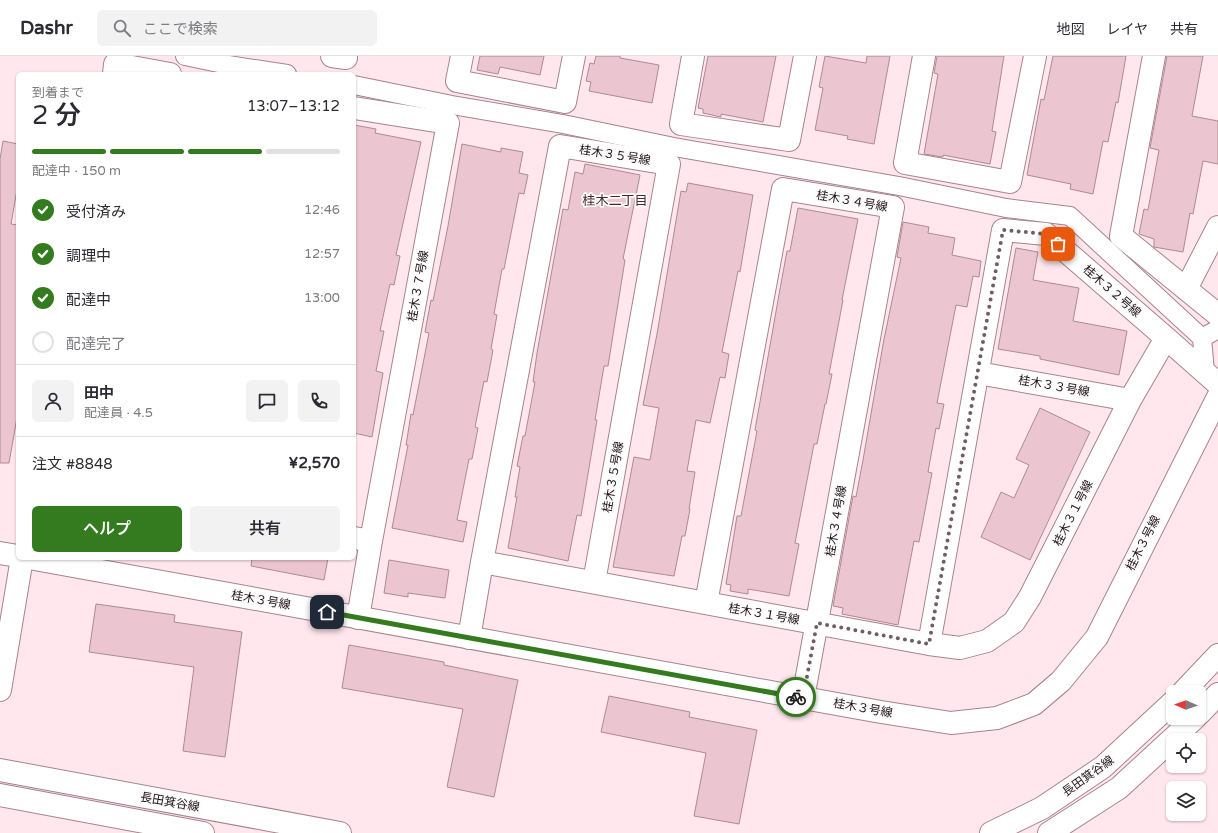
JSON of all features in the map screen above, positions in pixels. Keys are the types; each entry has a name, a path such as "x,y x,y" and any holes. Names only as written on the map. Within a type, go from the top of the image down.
{"street":[{"path":"185,56 276,72"},
{"path":"332,56 346,58 346,56"},
{"path":"462,56 457,81 565,102 574,56"},
{"path":"693,56 681,124 789,140 805,56"},
{"path":"924,56 905,163 1010,182 1035,56"},
{"path":"1154,56 1121,236 1218,314"},
{"path":"114,72 116,64 159,72"},
{"path":"356,85 452,105 899,186 1006,208 1070,216 1202,338 1211,378"},
{"name":"桂木３７号線","path":"356,108 448,123 362,540"},
{"name":"桂木３５号線","path":"482,562 560,146 669,164 594,582"},
{"name":"桂木３４号線","path":"706,603 783,189 893,207 803,698"},
{"path":"1186,289 1218,227"},
{"name":"桂木３２号線","path":"929,644 1003,230 1046,234 1166,338"},
{"path":"1202,338 1218,329"},
{"path":"1166,338 1211,378"},
{"name":"桂木３１号線","path":"482,562 929,644 960,648 987,640 1014,622 1030,596 1130,400 1166,338"},
{"name":"桂木３３号線","path":"978,373 1130,400"},
{"name":"桂木３号線","path":"40,560 803,698 951,723 997,718 1034,704 1061,681 1096,637 1218,397"},
{"path":"358,618 362,540"},
{"path":"0,553 16,556"},
{"path":"0,690 22,560"},
{"path":"469,638 482,562"},
{"path":"1190,685 1218,655"},
{"path":"1206,707 1218,694"},
{"name":"長田箕谷線","path":"991,833 1042,808 1103,767 1166,708"},
{"path":"1049,833 1119,788 1187,725"},
{"name":"長田箕谷線","path":"0,770 340,833"},
{"name":"長田箕谷線","path":"0,795 203,833"}],"building":[{"path":"480,56 544,56 540,75 500,67 498,74 477,70"},
{"path":"596,56 620,56 620,58 659,65 652,103 589,91 591,82 586,81 590,63 594,64"},
{"path":"708,56 776,56 763,122 721,114 721,117 703,113 703,109 698,108"},
{"path":"825,56 866,63 867,56 890,56 874,144 847,139 848,136 815,130 823,88 819,87"},
{"path":"937,56 1004,56 992,131 996,132 990,164 943,155 943,157 924,154 938,74 934,73"},
{"path":"1053,56 1126,56 1118,103 1116,102 1108,142 1103,141 1093,194 1070,189 1071,184 1027,175 1041,99 1044,100"},
{"path":"1167,56 1203,56 1192,116 1218,121 1218,164 1203,161 1193,214 1190,213 1183,252 1154,247 1154,239 1139,234 1144,209 1148,210 1159,150 1150,148"},
{"path":"356,125 376,129 375,133 421,142 396,255 400,256 394,285 390,284 380,331 384,331 376,371 383,373 372,437 356,433"},
{"path":"3,141 16,144 16,195 11,224 16,225 16,423 9,463 0,463 0,159"},
{"path":"462,144 501,152 501,148 523,152 519,173 528,175 524,194 519,193 504,269 502,269 494,314 497,315 491,349 493,350 487,382 484,381 475,427 478,428 472,459 469,459 457,520 467,522 463,542 392,528 408,445 406,445 411,414 413,415 429,333 425,332 431,300 433,301 448,226"},
{"path":"585,164 640,175 623,259 625,260 608,366 604,366 595,420 597,420 581,516 577,515 568,561 508,548 517,497 515,497 520,467 517,466 523,436 525,436 535,382 533,382 537,353 563,209 568,210 575,172 583,174"},
{"path":"688,183 753,195 740,272 738,271 722,352 729,354 725,378 720,377 710,423 696,420 687,471 695,472 690,509 685,536 682,536 674,576 613,567 634,457 650,460 659,408 643,405 657,334 681,191 686,192"},
{"path":"798,208 858,219 829,374 832,374 817,444 814,444 795,543 799,544 789,596 748,589 748,594 730,591 731,585 726,584 737,516 741,516 757,431 755,430 787,251 790,251"},
{"path":"903,222 929,227 928,233 955,238 952,255 981,261 979,277 973,276 967,307 956,305 937,403 944,404 939,429 936,428 928,472 932,473 919,542 914,541 898,625 842,614 843,608 833,606 853,496 856,497 884,339 901,258 897,257"},
{"path":"1016,248 1038,252 1033,280 1079,288 1073,321 1127,331 1119,375 1040,359 1040,356 998,349"},
{"path":"1040,408 1090,432 1030,560 981,537 1001,492 1014,498 1029,465 1016,459"},
{"path":"252,560 328,560 324,580 251,566"},
{"path":"389,560 449,570 445,598 408,593 408,597 384,593"},
{"path":"96,604 175,615 174,622 242,632 225,757 183,751 194,667 89,652"},
{"path":"349,645 444,662 444,665 518,680 494,797 447,787 463,709 342,688"},
{"path":"609,696 690,712 689,717 757,730 739,824 694,816 706,753 601,732"}],"way so far":[{"path":"796,697 803,698 817,623 929,644 1003,230 1046,234 1058,244"}],"district":[{"name":"桂木二丁目","path":"615,201"}],"route":[{"path":"327,612 796,697"}]}
